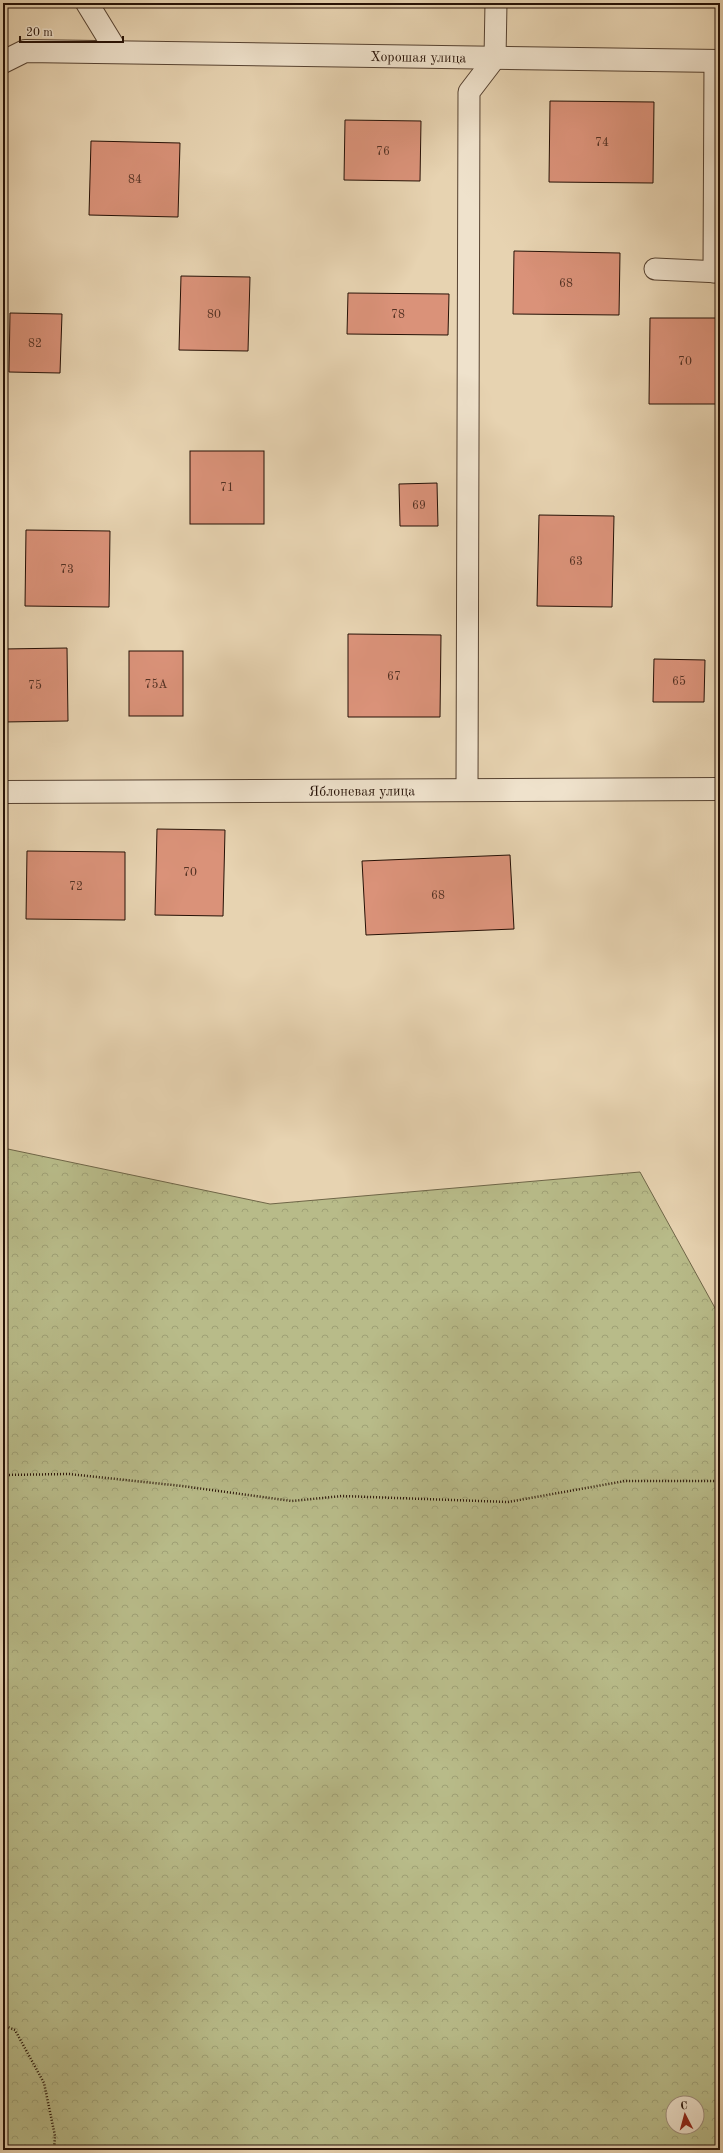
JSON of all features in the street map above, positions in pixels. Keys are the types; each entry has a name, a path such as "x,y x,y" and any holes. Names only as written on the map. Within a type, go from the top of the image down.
{"street":[{"path":"87,3 117,52"},
{"name":"Хорошая улица","path":"3,62 25,51 718,61"},
{"name":"Яблоневая улица","path":"3,792 720,789"}],"lane":[{"path":"467,790 469,92 495,58 496,3"},
{"path":"655,269 717,272 718,61"}],"path":[{"path":"3,1475 69,1474 182,1486 292,1501 342,1496 508,1502 625,1482 720,1481"},
{"path":"3,2025 15,2030 44,2082 55,2136 54,2150"}],"green space":[{"path":"3,1148 270,1204 640,1172 720,1317 720,2150 3,2150"}],"building":[{"path":"550,101 654,102 653,183 549,182"},
{"path":"345,120 421,121 420,181 344,180"},
{"path":"91,141 180,143 178,217 89,215"},
{"path":"514,251 620,253 619,315 513,314"},
{"path":"181,276 250,277 248,351 179,350"},
{"path":"348,293 449,294 448,335 347,334"},
{"path":"10,313 62,314 60,373 9,372"},
{"path":"650,318 720,318 720,404 649,404"},
{"path":"190,451 264,451 264,524 190,524"},
{"path":"437,483 438,526 400,526 399,484"},
{"path":"539,515 614,516 612,607 537,606"},
{"path":"26,530 110,531 109,607 25,606"},
{"path":"348,634 441,635 440,717 348,717"},
{"path":"67,648 68,721 3,722 3,649"},
{"path":"129,651 183,651 183,716 129,716"},
{"path":"654,659 705,660 704,702 653,702"},
{"path":"157,829 225,830 223,916 155,915"},
{"path":"27,851 125,852 125,920 26,919"},
{"path":"510,855 514,929 366,935 362,861"}]}
